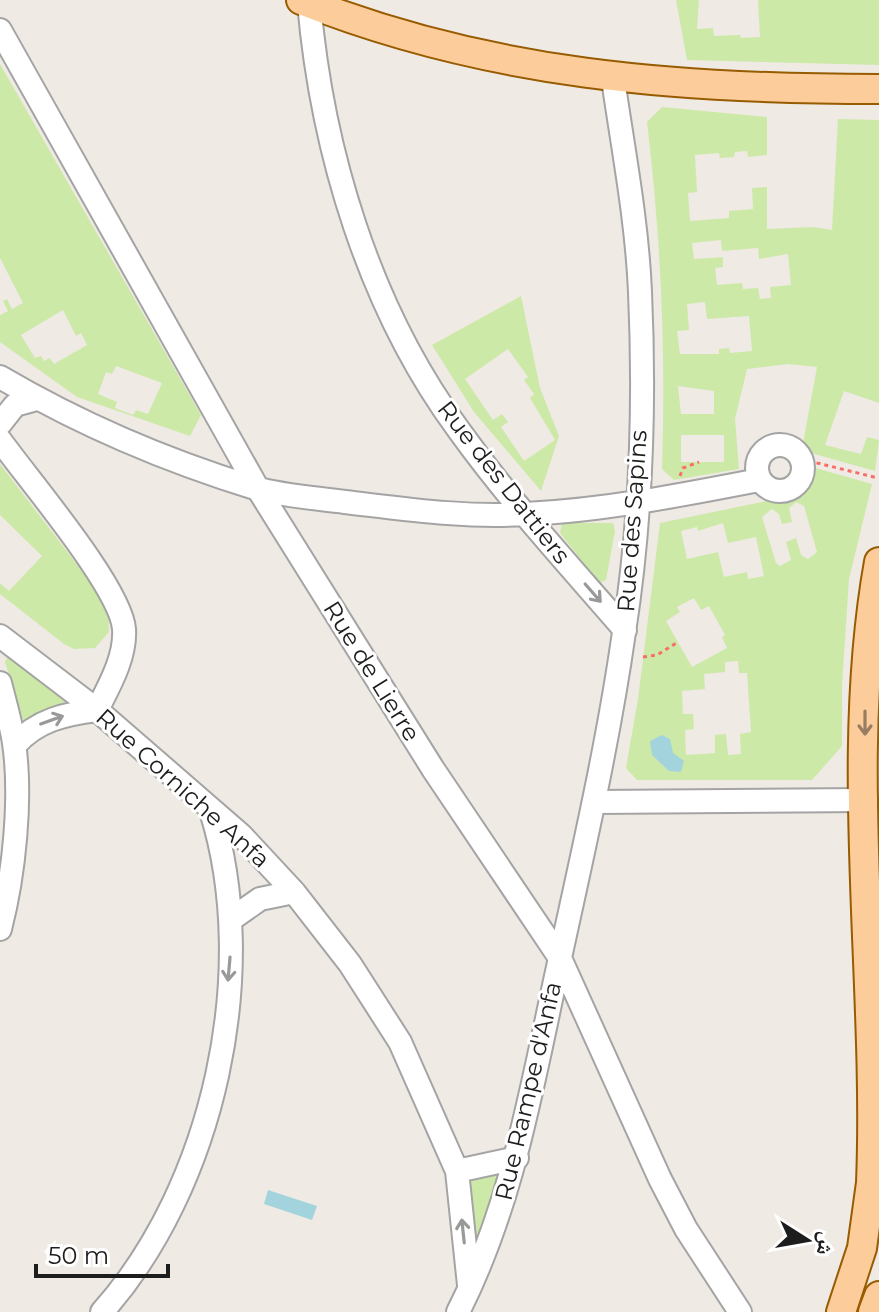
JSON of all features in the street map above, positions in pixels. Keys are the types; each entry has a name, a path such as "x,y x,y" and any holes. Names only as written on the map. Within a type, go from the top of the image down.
{"main road":[{"path":"305,2 444,47 525,65 613,79 735,88 879,89"},
{"path":"841,1312 862,1248 871,1172 866,800 868,648 879,562"},
{"path":"873,1312 879,1296"}],"street":[{"name":"Rue des Dattiers","path":"305,2 334,153 356,227 408,349 457,428 525,514 625,630"},
{"name":"Rue de Lierre","path":"0,30 258,489 433,769 560,958 666,1192 740,1312"},
{"name":"Rue des Sapins","path":"560,958 595,802 625,630 636,504 640,290 636,238 613,79"},
{"path":"0,377 37,399 137,444 258,489 412,510 466,515 525,514 636,504 759,480 777,492 792,489 802,477 801,459 787,445 771,446 759,456 759,480"},
{"path":"0,424 15,405 37,399"},
{"path":"0,440 115,596 121,611 122,648 97,710 71,713 39,725 15,745"},
{"name":"Rue Corniche Anfa","path":"0,636 97,710 260,854 350,964 400,1042 457,1171 469,1290"},
{"path":"0,683 15,745 13,854 0,929"},
{"path":"595,802 866,800"},
{"path":"102,1312 154,1243 199,1139 213,1089 223,1037 233,918 223,848 211,810"},
{"path":"233,918 260,899 294,892"},
{"name":"Rue Rampe d'Anfa","path":"458,1312 495,1226 517,1158 560,958"},
{"path":"457,1171 517,1158"}],"path":[{"path":"801,459 878,478"},
{"path":"680,479 681,470 699,462"},
{"path":"643,657 657,655 678,642"}],"green space":[{"path":"676,0 699,0 697,29 713,28 714,36 740,35 741,38 760,37 758,0 879,0 879,65 687,60"},
{"path":"0,64 201,415 190,436 77,397 0,342 0,315 8,311 3,301 7,299 12,309 23,303 0,258","holes":["63,310 76,336 81,333 87,345 54,364 50,358 44,361 41,356 35,358 21,335","116,366 162,383 148,414 136,410 133,415 115,408 117,402 98,394 106,372 112,374"]},
{"path":"662,107 767,117 767,155 748,157 747,151 735,152 734,157 720,158 719,153 695,155 697,192 688,193 690,221 729,218 729,211 753,209 752,188 767,187 767,229 813,227 832,230 838,119 879,120 879,403 844,391 825,445 861,454 867,437 879,440 875,471 811,453 803,443 817,367 788,364 747,369 735,419 739,469 674,480 662,469 661,296 647,122","holes":["721,240 722,251 758,248 759,259 788,254 791,285 770,287 771,298 760,299 758,288 743,289 742,283 717,285 715,268 723,267 723,257 694,259 692,243","705,302 707,319 749,316 752,351 730,353 729,348 719,349 719,354 680,354 677,331 689,330 687,304","678,386 714,391 714,414 681,414","681,435 724,435 724,462 681,462"]},
{"path":"521,296 540,388 559,436 541,491 474,412 432,345","holes":["508,349 528,377 524,380 534,394 530,398 555,440 524,461 501,427 508,422 502,414 493,420 465,379"]},
{"path":"0,464 108,605 109,632 95,648 74,649 64,644 0,594 0,583 9,591 42,556 0,515"},
{"path":"812,467 872,484 849,579 842,685 842,746 812,780 637,780 626,768 638,699 660,523 801,494 810,483","holes":["796,502 804,506 817,552 808,559 801,555 796,538 786,542 791,560 780,566 776,563 762,517 772,509 779,514 782,524 792,522 789,508","723,523 728,543 756,537 764,576 748,579 747,572 724,577 718,552 687,559 681,531 697,527 698,531","694,598 701,610 709,606 725,635 722,637 727,648 692,667 666,621 680,612 677,607","738,661 739,673 747,673 751,732 740,734 741,754 728,755 726,734 715,735 715,753 686,755 685,730 694,729 693,714 683,714 682,691 705,689 704,674 725,672 725,662"]},
{"path":"562,523 613,523 615,531 606,580 599,583 560,533"},
{"path":"8,656 70,701 69,705 24,723 5,662"},
{"path":"504,1170 473,1262 467,1183"}],"water":[{"path":"662,735 670,739 673,753 684,761 681,772 669,771 652,755 650,741"},
{"path":"268,1190 317,1206 312,1220 264,1204"}]}
